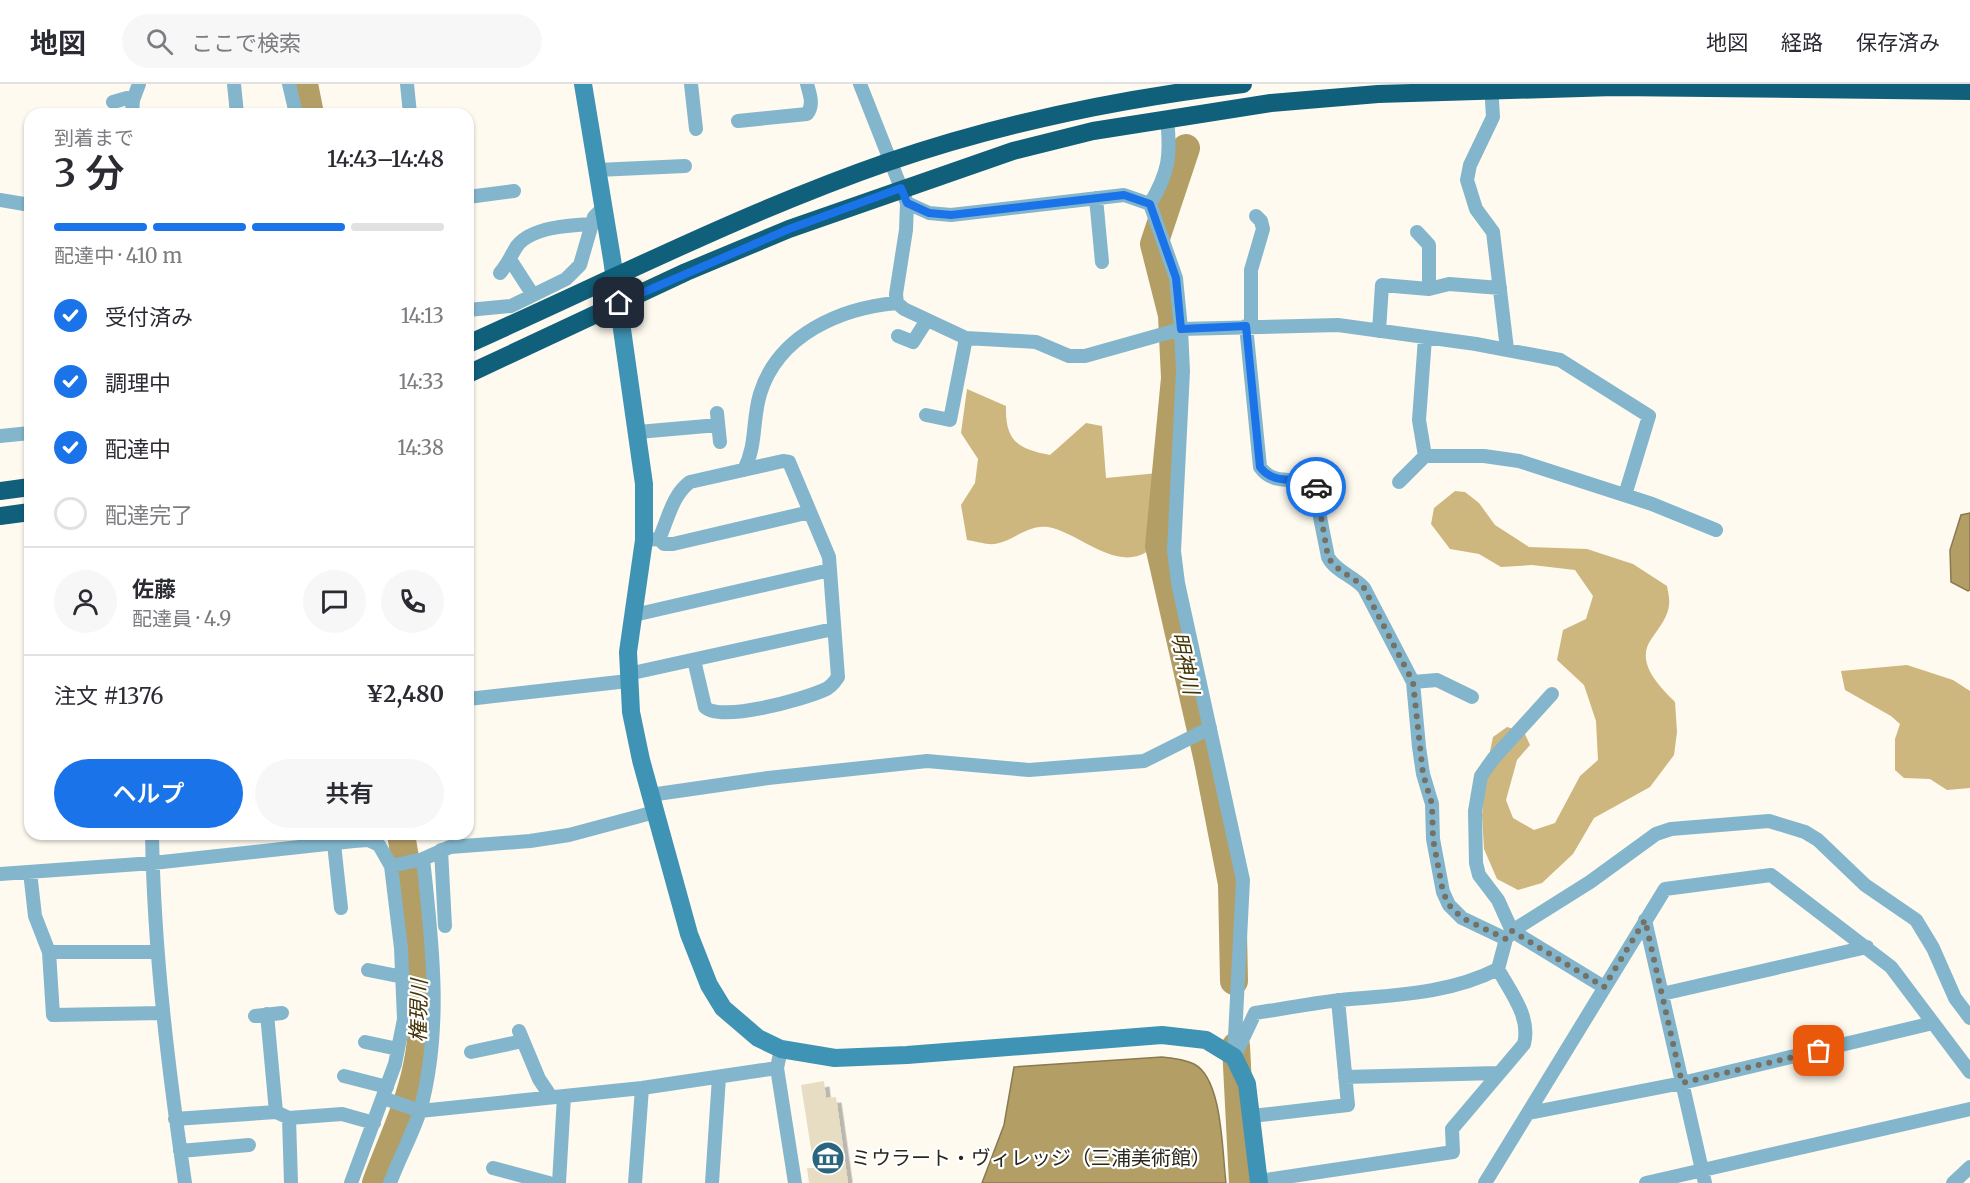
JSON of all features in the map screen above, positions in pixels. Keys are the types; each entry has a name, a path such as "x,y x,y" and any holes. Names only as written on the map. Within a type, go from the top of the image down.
{"highway":[{"path":"474,341 777,204 890,161 1007,127 1184,88 1243,84"},
{"path":"474,371 619,303 789,229 904,195 1024,148 1093,131 1307,100 1491,87 1738,86 1970,92"},
{"path":"0,491 24,488"},
{"path":"0,516 24,513"}],"street":[{"path":"133,107 140,84"},
{"path":"234,84 236,108"},
{"path":"289,84 295,108"},
{"path":"407,84 409,108"},
{"path":"583,84 619,303 652,540 633,615 628,677 630,712 689,934 709,985 723,1008 737,1023 758,1038 781,1049 835,1058 1162,1035 1206,1040 1234,1057"},
{"path":"691,84 696,129"},
{"path":"738,122 807,114 811,101 807,84"},
{"path":"860,84 904,195 897,303"},
{"path":"1491,87 1493,117 1470,165 1467,180 1476,209 1493,232 1507,349"},
{"path":"113,102 127,98 133,107"},
{"path":"1150,204 1164,181 1169,162 1167,119"},
{"path":"597,170 685,166"},
{"path":"474,196 514,191"},
{"path":"904,195 929,213 951,215 1124,195 1150,204 1164,237 1176,278 1183,372 1174,551 1178,583 1243,880 1234,1057 1247,1084 1259,1182 1453,1152 1452,1129 1497,1073 1524,1044 1527,1031 1521,1009 1498,969 1509,935 1498,900 1479,875 1474,842 1474,811 1481,776 1493,759 1552,694"},
{"path":"1096,198 1102,262"},
{"path":"0,200 24,204"},
{"path":"474,309 511,306 566,279 580,265 594,218 603,208"},
{"path":"1256,216 1263,229 1251,270 1249,326 1260,467 1267,476 1275,479 1313,482 1328,557 1332,565 1354,577 1364,588 1413,682 1420,756 1432,804 1433,839 1443,892 1449,905 1462,918 1509,935 1604,987"},
{"path":"500,273 511,261 518,245 527,238 572,225 592,224"},
{"path":"1417,232 1429,245 1430,289"},
{"path":"511,261 533,295"},
{"path":"1379,331 1382,285 1430,289 1449,284 1500,288"},
{"path":"744,470 753,453 760,393 782,353 798,338 845,312 868,306 897,303 966,338 1036,342 1069,356 1085,356 1181,329 1338,325 1507,349 1560,360 1575,367 1649,416 1625,495"},
{"path":"898,336 913,342 927,320"},
{"path":"926,415 950,420 966,338"},
{"path":"1425,338 1419,420 1425,456"},
{"path":"638,432 717,419 720,442"},
{"path":"0,436 24,434"},
{"path":"1399,482 1425,456 1484,456 1519,461 1625,495 1716,530"},
{"path":"652,540 666,528 674,501 681,488 690,482 789,462 829,557 838,669 834,684 826,690 801,698 741,712 710,712 705,707 694,660"},
{"path":"652,540 673,544 810,512"},
{"path":"633,615 830,570"},
{"path":"474,698 628,677 833,629"},
{"path":"1413,682 1437,680 1472,697"},
{"path":"393,866 420,859 446,844 530,841 569,835 653,804 768,777 927,761 1029,770 1144,761 1210,728"},
{"path":"1509,935 1590,882 1656,834 1671,829 1769,821 1805,832 1818,840 1865,885 1916,920 1933,948 1955,998 1970,1018"},
{"path":"152,840 156,952 175,1119 185,1183"},
{"path":"0,874 153,863 378,840 393,866 404,1019 387,1095 351,1183"},
{"path":"334,844 341,908"},
{"path":"445,926 446,844"},
{"path":"390,1183 417,1110 433,1037 433,1004 420,859"},
{"path":"30,872 35,916 49,952 53,1015 162,1013"},
{"path":"1485,1183 1665,889 1771,875 1891,967 1970,1072"},
{"path":"1645,920 1703,1177"},
{"path":"1662,994 1867,947"},
{"path":"49,952 156,952"},
{"path":"1234,1057 1255,1013 1338,1000 1458,986 1498,969"},
{"path":"368,970 402,977"},
{"path":"1252,1116 1348,1105 1338,1000"},
{"path":"276,1112 261,1015 282,1013"},
{"path":"1529,1113 1682,1083 1933,1023"},
{"path":"471,1053 521,1036 539,1079 557,1097 559,1183"},
{"path":"365,1042 398,1049"},
{"path":"781,1049 777,1068 795,1183"},
{"path":"343,1078 387,1095 417,1110 642,1088 777,1068"},
{"path":"1346,1077 1497,1073"},
{"path":"712,1183 719,1077"},
{"path":"635,1183 642,1088"},
{"path":"1646,1183 1703,1177 1970,1109"},
{"path":"175,1119 276,1112 289,1118 342,1114 374,1123"},
{"path":"289,1118 291,1183"},
{"path":"180,1151 249,1145"},
{"path":"1953,1183 1970,1167"},
{"path":"493,1168 549,1183"}],"shaded area":[{"path":"967,389 1006,406 1006,418 1011,435 1029,450 1050,455 1086,423 1102,426 1106,478 1158,473 1152,548 1139,555 1126,557 1113,555 1048,527 1027,530 995,544 967,540 961,505 975,483 978,459 961,433"},
{"path":"1455,491 1465,492 1479,503 1495,525 1529,547 1587,549 1633,564 1667,586 1669,596 1667,614 1647,647 1646,656 1647,665 1656,681 1675,702 1677,732 1674,755 1650,787 1594,818 1573,854 1542,883 1518,890 1497,879 1484,849 1482,815 1485,775 1493,737 1507,727 1524,732 1530,745 1517,760 1506,800 1513,818 1534,830 1555,823 1580,776 1598,760 1596,721 1584,685 1557,660 1563,630 1586,619 1593,596 1575,570 1532,565 1501,567 1479,554 1450,549 1431,524 1434,508"},
{"path":"1970,513 1970,590 1968,591 1951,582 1950,550 1961,515"},
{"path":"1907,665 1953,680 1970,691 1970,788 1947,790 1930,779 1904,778 1895,770 1895,739 1900,724 1891,716 1845,690 1841,671"},
{"path":"1162,1057 1194,1064 1204,1072 1211,1085 1222,1136 1226,1183 982,1183 1004,1125 1014,1067"}],"building":[{"path":"824,1081 826,1098 836,1097 848,1183 809,1183 807,1168 814,1168 801,1085"}],"waterway":[{"name":"権現川","path":"304,84 309,108"},
{"name":"明神川","path":"1186,148 1154,244 1172,315 1175,378 1159,546 1208,761 1232,884 1234,981"},
{"name":"権現川","path":"376,1183 409,1096 417,1066 421,1037 423,1008 420,950 402,840"},
{"name":"明神川","path":"1236,1046 1243,1183"}],"way so far":[{"path":"1316,487 1328,557 1332,565 1354,577 1364,588 1413,682 1423,774 1432,804 1433,839 1443,892 1449,905 1462,918 1506,939 1512,931 1604,987 1645,920 1682,1083 1819,1051"}],"place":[{"name":"ミウラート・ヴィレッジ（三浦美術館）","path":"828,1158"}],"route":[{"path":"619,303 789,229 901,188 907,203 929,213 951,215 1124,195 1150,204 1164,237 1176,278 1181,329 1246,326 1260,467 1267,476 1275,479 1305,480 1313,482 1316,487"}]}
